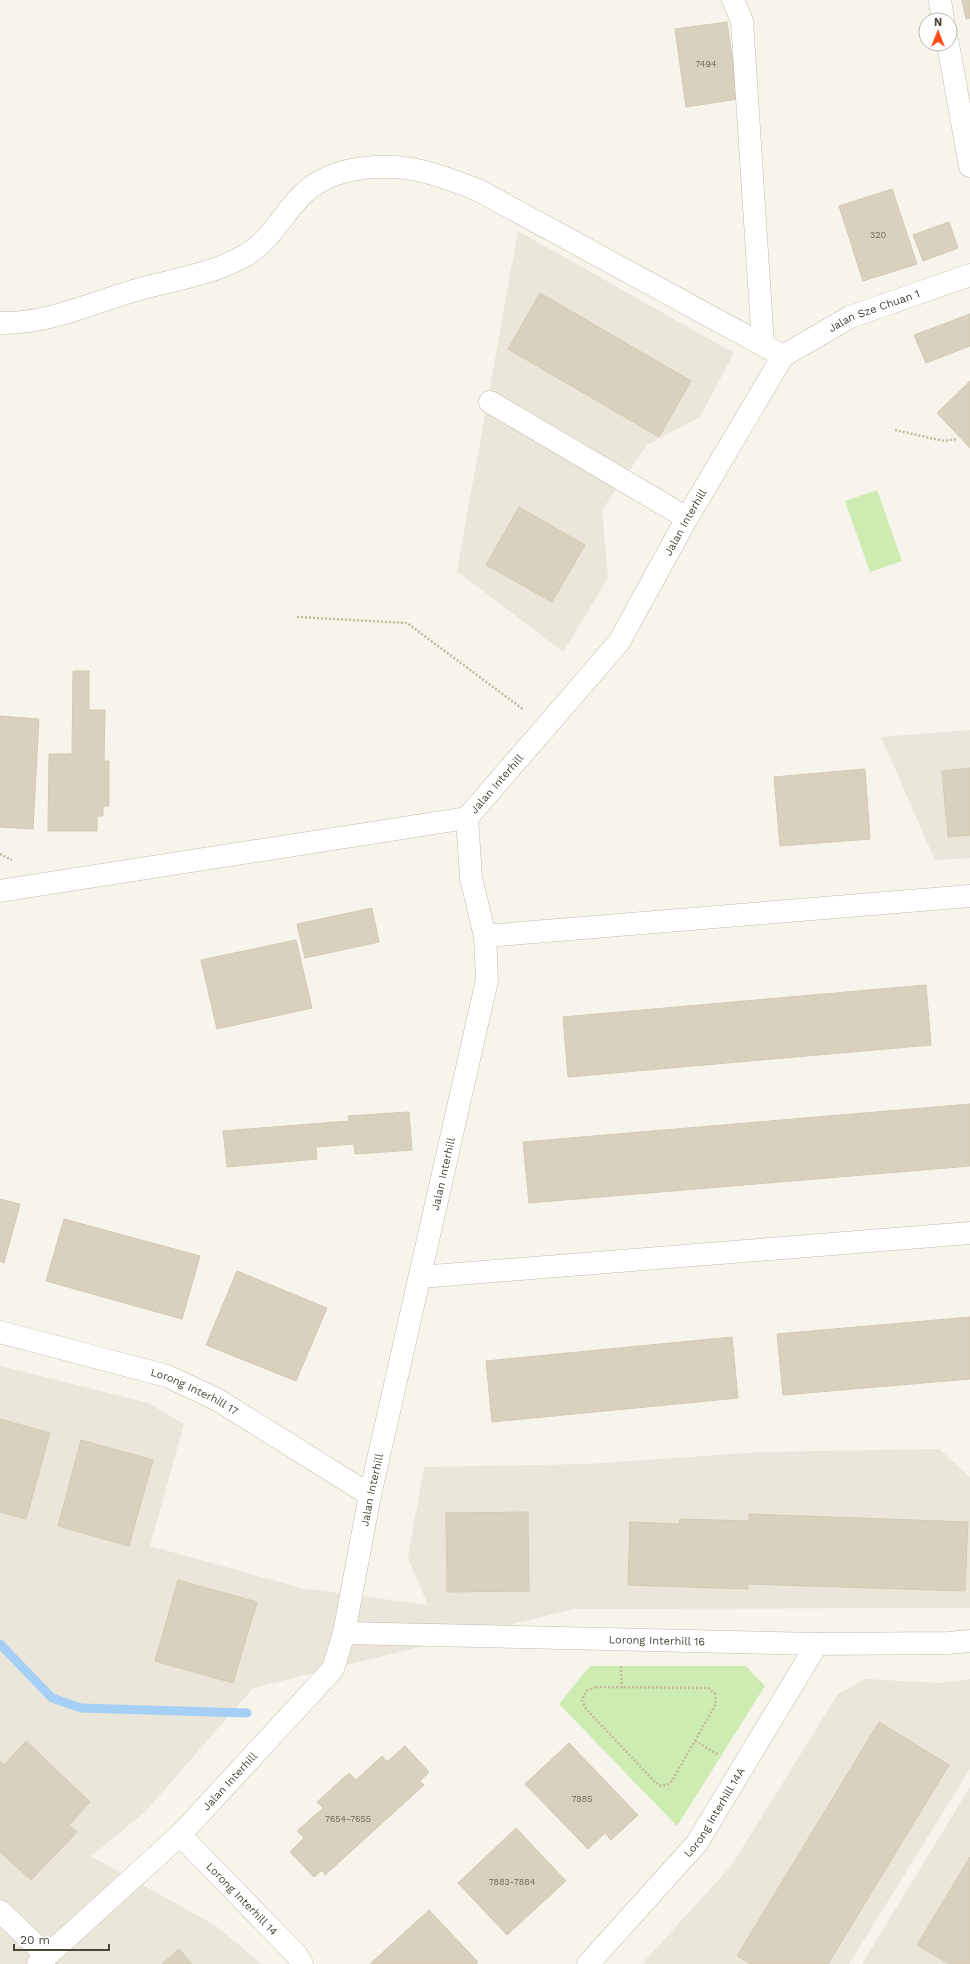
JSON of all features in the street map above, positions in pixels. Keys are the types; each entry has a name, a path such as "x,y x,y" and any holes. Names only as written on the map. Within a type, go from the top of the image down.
{"street":[{"path":"733,0 742,21 763,345"},
{"path":"940,0 942,12"},
{"path":"949,52 970,166"},
{"path":"0,323 36,321 143,288 231,264 248,254 265,240 300,197 313,185 333,174 383,167 412,169 434,174 478,190 783,356"},
{"name":"Jalan Sze Chuan 1","path":"783,356 850,316 970,275"},
{"name":"Jalan Interhill","path":"43,1960 180,1835 333,1669 344,1633 370,1495 487,980 485,936 471,878 467,818 619,642 687,518 783,356"},
{"path":"490,402 687,518"},
{"path":"0,891 467,818"},
{"path":"485,936 970,896"},
{"path":"420,1277 970,1233"},
{"name":"Lorong Interhill 17","path":"0,1332 167,1376 218,1400 370,1495"},
{"name":"Lorong Interhill 16","path":"344,1633 817,1644 948,1643 970,1641"},
{"name":"Lorong Interhill 14A","path":"588,1964 697,1843 817,1644"},
{"name":"Lorong Interhill 14","path":"180,1835 298,1955 302,1964"},
{"path":"0,1910 43,1960"}],"path":[{"path":"894,430 944,441 956,439"},
{"path":"298,617 407,623 545,726"},
{"path":"596,1687 708,1688 715,1694 716,1704 672,1781 668,1785 661,1786 655,1782 586,1709 582,1700 586,1691 596,1687"}],"shaded area":[{"path":"518,231 734,353 700,417 647,445 602,510 608,578 563,652 457,571"},
{"path":"970,730 970,858 935,860 881,737"},
{"path":"0,1366 148,1403 184,1424 150,1546 301,1588 428,1605 408,1558 424,1467 588,1464 762,1452 939,1449 970,1477 970,1608 574,1609 253,1688 145,1812 91,1856 216,1926 262,1964 0,1964"},
{"path":"865,1679 940,1683 970,1679 970,1769 849,1964 642,1964 731,1866 838,1694"},
{"path":"970,1787 970,1964 862,1964"}],"green space":[{"path":"877,490 902,561 870,572 845,501"},
{"path":"590,1666 746,1666 765,1686 677,1826 559,1704"}],"building":[{"path":"962,0 970,0 970,18 966,19"},
{"path":"727,22 738,99 686,107 675,29"},
{"path":"892,189 917,264 863,281 839,206"},
{"path":"949,222 958,248 923,261 913,235"},
{"path":"540,293 691,381 659,437 508,349"},
{"path":"970,314 970,346 926,363 914,335"},
{"path":"970,381 970,448 937,413"},
{"path":"519,507 585,545 552,602 486,565"},
{"path":"73,671 89,671 89,710 105,710 104,761 109,761 109,806 103,806 103,816 97,816 97,831 48,831 49,754 72,754"},
{"path":"0,716 39,719 33,829 0,827"},
{"path":"970,768 970,835 948,837 942,771"},
{"path":"865,769 870,839 780,846 774,777"},
{"path":"372,908 379,942 305,958 297,924"},
{"path":"296,940 312,1008 217,1029 201,960"},
{"path":"926,985 931,1045 568,1077 563,1017"},
{"path":"970,1104 970,1166 529,1203 523,1142"},
{"path":"409,1112 412,1150 355,1154 354,1144 316,1147 317,1159 227,1167 223,1131 349,1121 348,1116"},
{"path":"0,1199 20,1204 4,1263 0,1261"},
{"path":"64,1219 200,1256 182,1319 46,1281"},
{"path":"237,1271 327,1308 296,1381 206,1345"},
{"path":"970,1317 970,1379 783,1395 777,1334"},
{"path":"732,1337 738,1398 492,1422 486,1361"},
{"path":"0,1419 50,1433 26,1519 0,1512"},
{"path":"81,1440 153,1460 129,1546 58,1526"},
{"path":"528,1512 529,1591 447,1592 446,1513"},
{"path":"749,1514 968,1522 965,1591 748,1584 748,1589 628,1585 630,1522 679,1524 680,1519 749,1521"},
{"path":"178,1580 257,1602 233,1683 155,1661"},
{"path":"879,1722 949,1765 828,1964 751,1964 737,1956"},
{"path":"26,1741 90,1802 69,1825 77,1832 31,1880 0,1852 0,1761 4,1765"},
{"path":"569,1743 638,1815 611,1840 605,1833 588,1849 525,1784"},
{"path":"405,1746 429,1772 420,1781 424,1785 325,1875 322,1870 314,1877 290,1852 304,1838 297,1831 323,1808 317,1802 349,1773 356,1780 382,1756 387,1762"},
{"path":"516,1828 566,1881 507,1935 458,1883"},
{"path":"970,1857 970,1964 949,1964 917,1945"},
{"path":"429,1910 478,1962 476,1964 370,1964"},
{"path":"179,1949 192,1964 162,1964"}],"waterway":[{"path":"0,1644 52,1698 81,1708 247,1713"}]}
